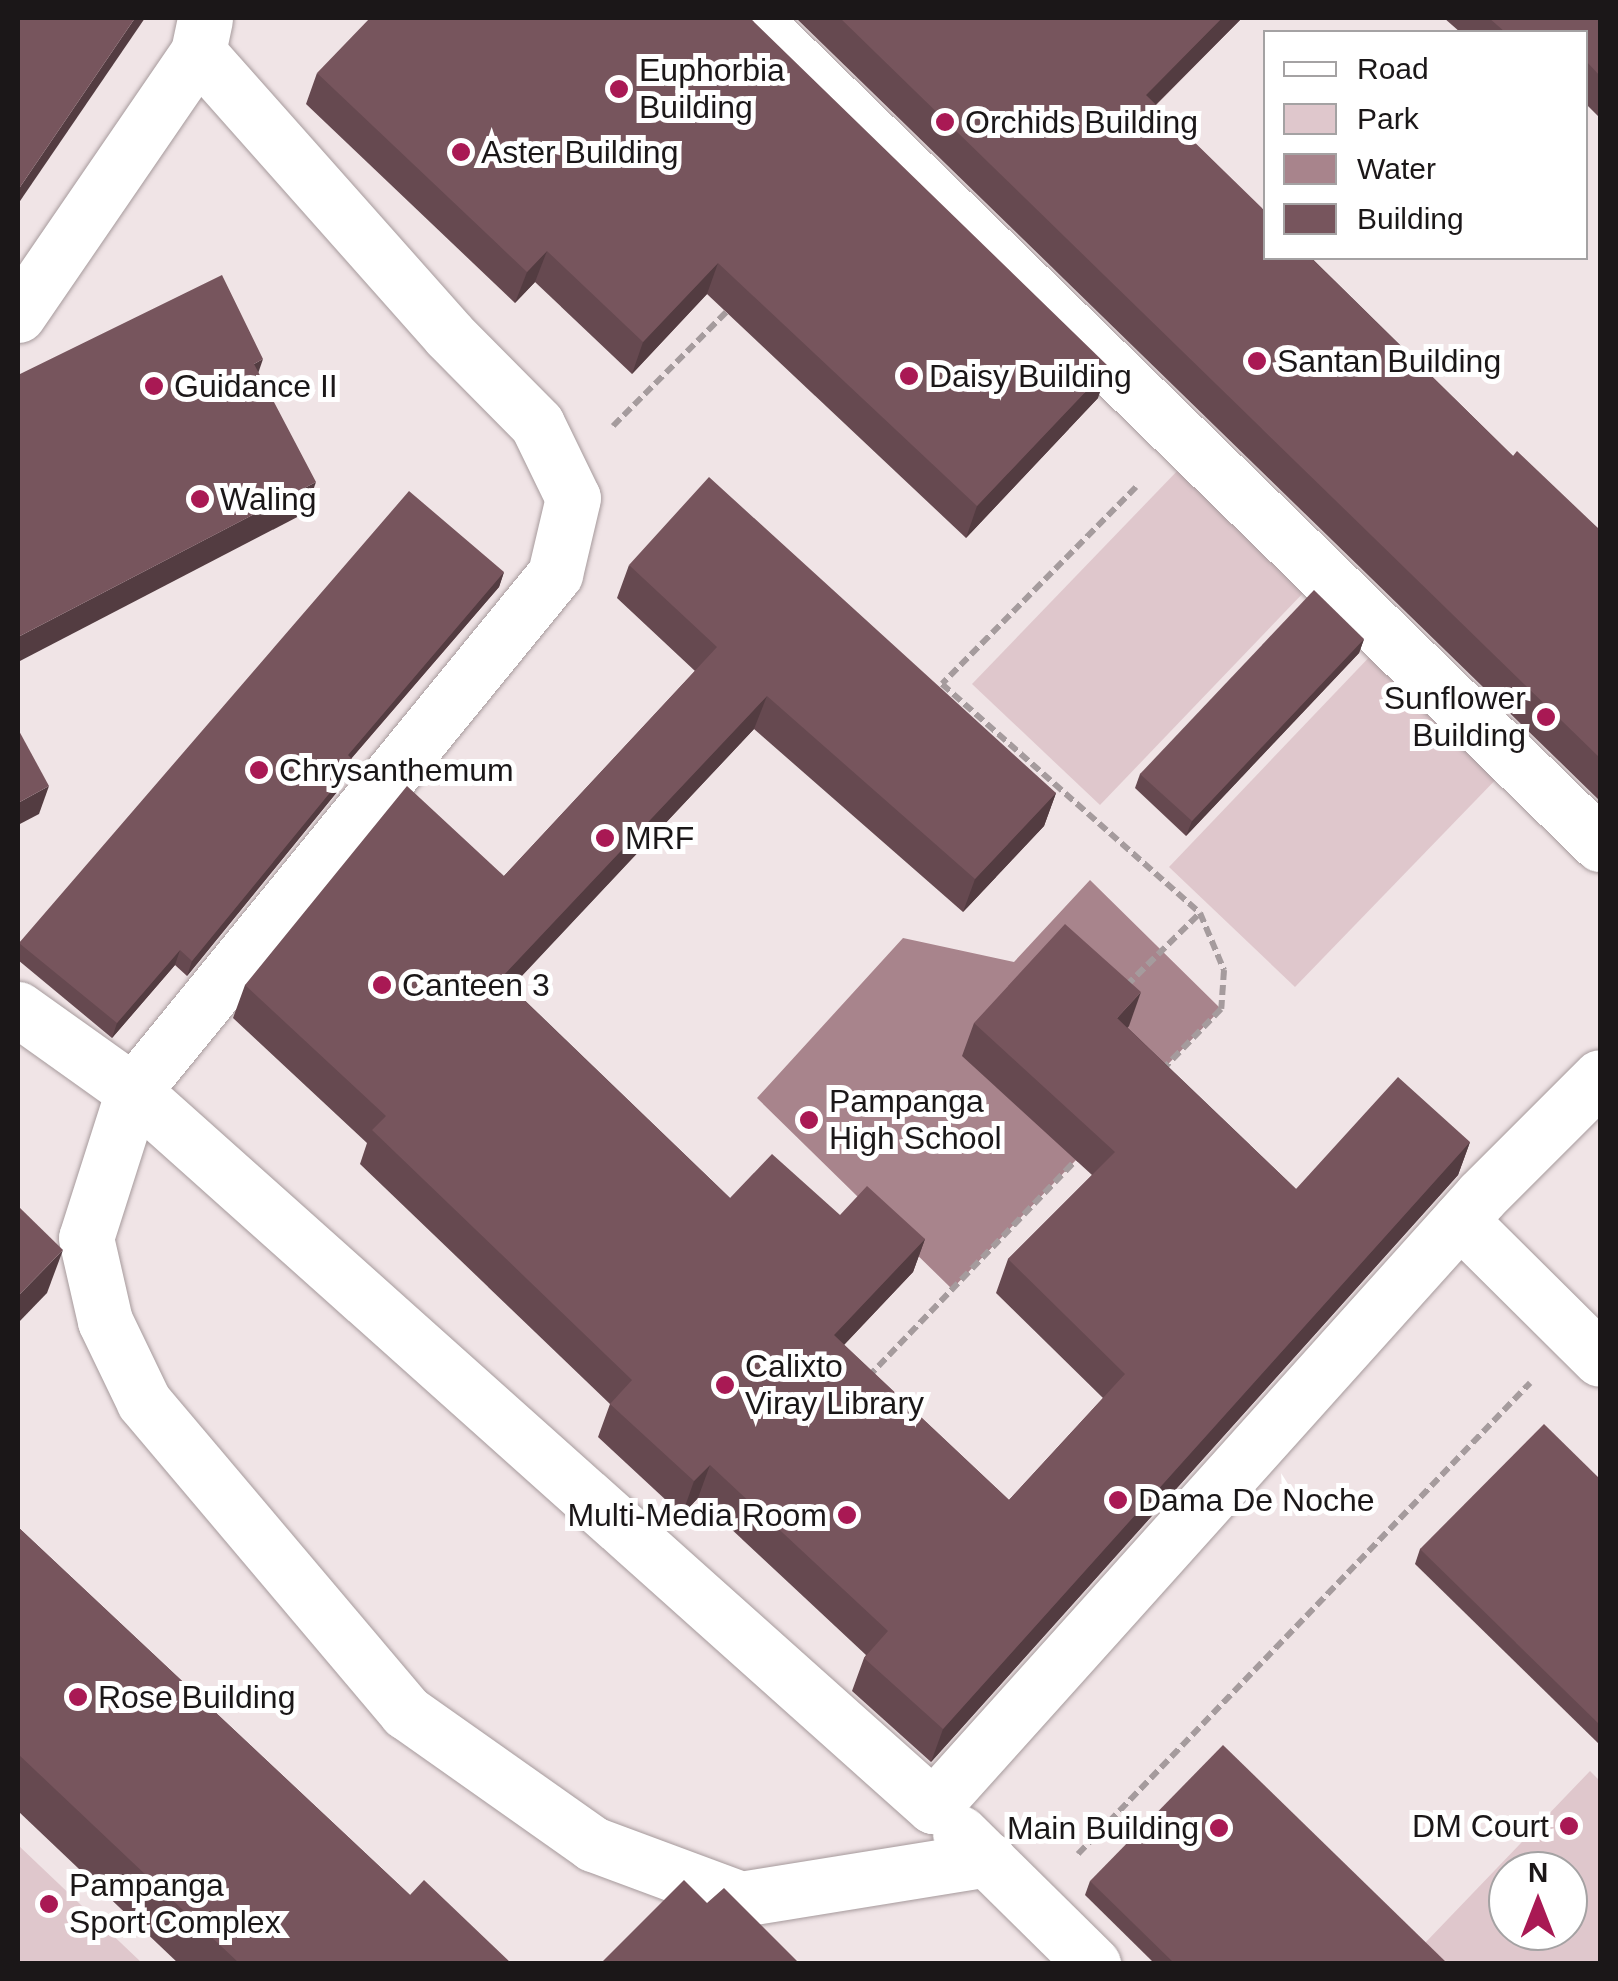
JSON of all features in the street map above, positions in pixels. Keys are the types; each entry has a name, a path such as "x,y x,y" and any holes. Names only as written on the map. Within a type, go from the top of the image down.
{"lane":[{"path":"752,18 1600,844"},
{"path":"18,315 202,35 449,335 536,424 573,498 556,574 133,1091 86,1238 105,1321 144,1402 406,1712 593,1844 741,1899 988,1859"},
{"path":"18,1009 133,1091 933,1806 1093,1964"},
{"path":"933,1806 1460,1220 1600,1077"},
{"path":"1460,1220 1588,1347"}],"path":[{"path":"563,477 738,300"},
{"path":"1154,1079 1221,1009 1224,970 1200,913 942,684 1182,440"},
{"path":"1120,992 1200,913"},
{"path":"856,1389 1086,1149"},
{"path":"1032,1902 1588,1347"}],"green space":[{"path":"1180,468 1307,589 1100,805 972,684"},
{"path":"1376,650 1504,771 1295,987 1169,867"},
{"name":"DM Court","path":"1590,1771 1600,1781 1600,1963 1446,1963 1425,1943 1488,1877 1488,1951 1588,1951 1588,1851 1513,1851"},
{"name":"Pampanga Sport Complex","path":"18,1845 142,1963 18,1963"}],"water":[{"path":"1090,880 1221,1009 952,1289 757,1098 903,938 1014,962"}],"building":[{"path":"18,18 135,18 18,190"},
{"path":"370,18 750,18 1109,367 977,506 718,263 643,342 547,251 527,272 317,73"},
{"path":"840,18 1222,18 1146,95 1263,209 1263,260 1313,260 1513,456 1517,451 1600,530 1600,758"},
{"path":"1489,18 1600,18 1600,76 1588,63 1588,30 1503,30"},
{"path":"222,275 263,359 254,364 316,482 18,637 18,375"},
{"path":"709,477 1056,793 975,879 767,696 501,978 730,1198 772,1154 840,1215 867,1186 925,1239 834,1335 1009,1500 1125,1374 1008,1259 1115,1152 974,1023 1065,924 1141,992 1117,1018 1296,1189 1398,1077 1470,1142 943,1729 864,1658 888,1631 710,1465 694,1481 610,1404 632,1380 372,1130 386,1116 245,985 407,786 504,876 717,647 629,565"},
{"name":"Chrysanthemum","path":"409,491 504,572 348,755 355,762 192,961 180,950 117,1023 19,943"},
{"path":"1314,590 1364,639 1192,821 1140,774"},
{"path":"18,729 49,786 18,803"},
{"path":"18,1206 63,1250 18,1296"},
{"path":"1544,1424 1600,1479 1600,1725 1420,1549"},
{"name":"Rose Building","path":"18,1527 410,1895 424,1880 512,1964 240,1964 18,1754"},
{"name":"Main Building","path":"1223,1745 1448,1964 1175,1964 1090,1881"},
{"path":"684,1880 707,1903 724,1888 800,1964 600,1964"}],"place":[{"name":"Euphorbia Building","path":"619,89"},
{"name":"Orchids Building","path":"945,122"},
{"name":"Aster Building","path":"461,152"},
{"name":"Santan Building","path":"1257,361"},
{"name":"Daisy Building","path":"909,376"},
{"name":"Guidance II","path":"154,386"},
{"name":"Waling","path":"200,499"},
{"name":"Sunflower Building","path":"1546,717"},
{"name":"Chrysanthemum","path":"259,770"},
{"name":"MRF","path":"605,838"},
{"name":"Canteen 3","path":"382,985"},
{"name":"Pampanga High School","path":"809,1120"},
{"name":"Calixto Viray Library","path":"725,1385"},
{"name":"Dama De Noche","path":"1118,1500"},
{"name":"Multi-Media Room","path":"847,1515"},
{"name":"Rose Building","path":"78,1697"},
{"name":"DM Court","path":"1569,1826"},
{"name":"Main Building","path":"1219,1828"},
{"name":"Pampanga Sport Complex","path":"49,1904"}]}
